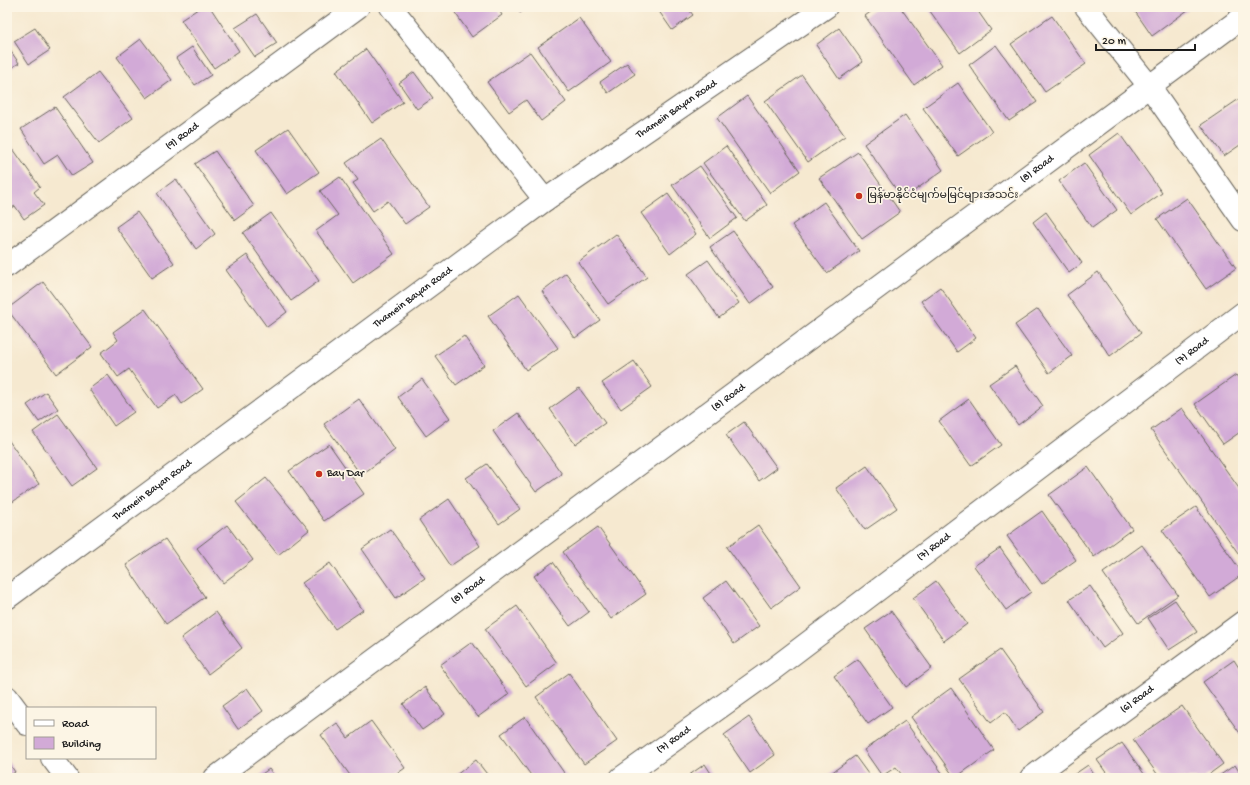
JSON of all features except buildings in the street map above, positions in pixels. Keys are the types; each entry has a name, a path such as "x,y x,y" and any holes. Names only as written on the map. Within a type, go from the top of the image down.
{"street":[{"name":"(9) Road","path":"7,266 358,7"},
{"path":"391,7 545,200"},
{"name":"Thamein Bayan Road","path":"7,598 545,200 826,7"},
{"path":"1086,7 1150,87 1243,220"},
{"name":"(8) Road","path":"215,778 1243,17"},
{"name":"(7) Road","path":"621,778 772,670 1243,313"},
{"name":"(6) Road","path":"1031,778 1243,622"},
{"path":"7,697 26,723"},
{"path":"53,759 67,778"}],"place":[{"name":"မြန်မာနိုင်ငံမျက်မမြင်များအသင်း","path":"859,196"},
{"name":"Bay Dar","path":"319,474"}]}
